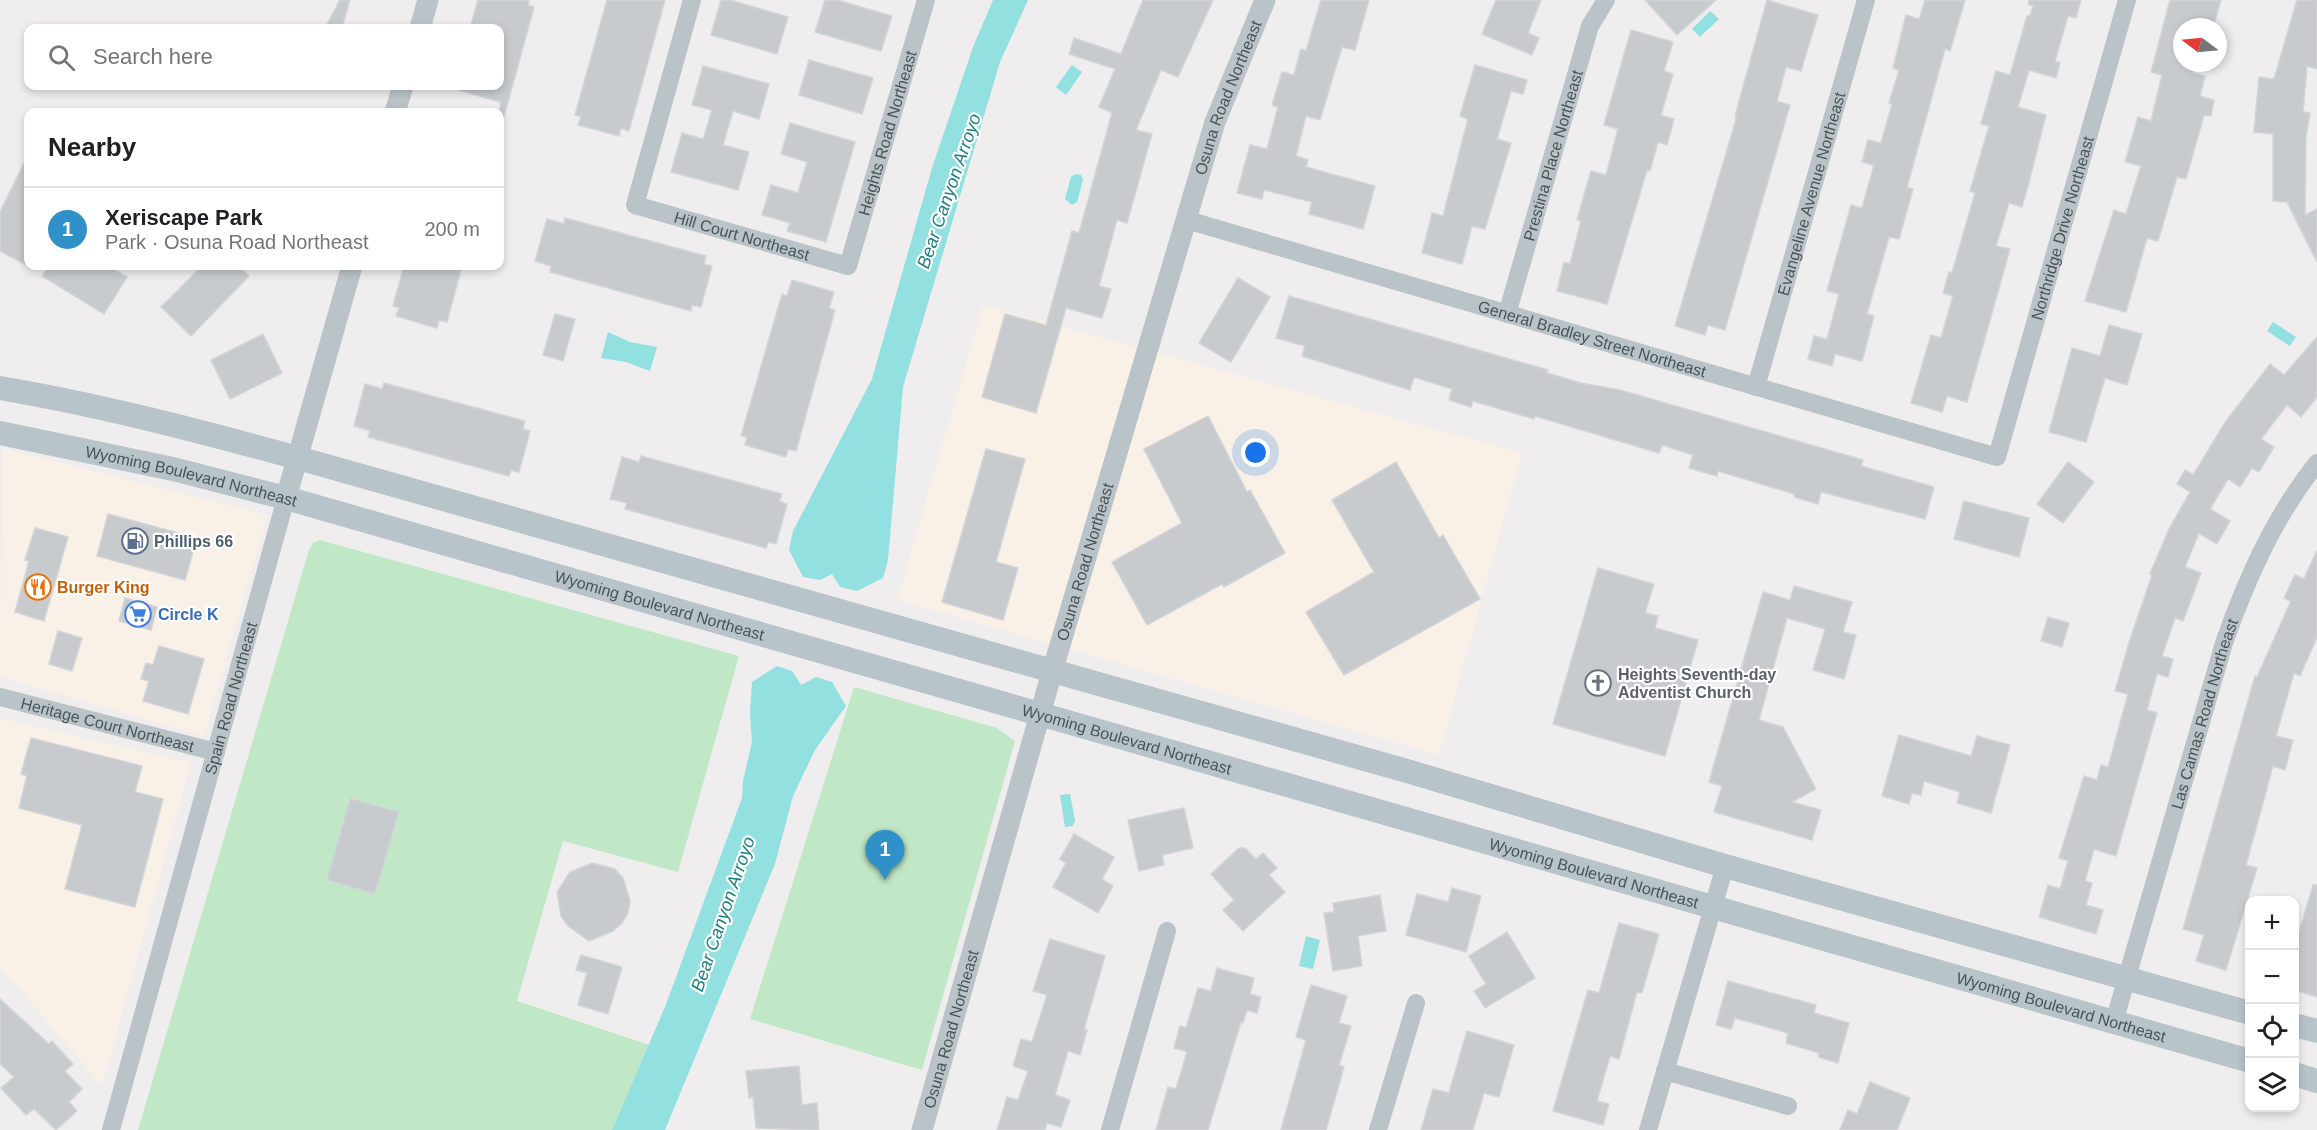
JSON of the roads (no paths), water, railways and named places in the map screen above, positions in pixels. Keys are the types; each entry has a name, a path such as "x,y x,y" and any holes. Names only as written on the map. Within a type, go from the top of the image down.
{"main road":[{"path":"0,388 80,402 187,427 1407,771 1725,866 1976,934 2127,980 2245,1011"},
{"name":"Wyoming Boulevard Northeast","path":"0,434 172,469 286,498 861,665 1040,714 1713,909 2245,1060"},
{"path":"2299,1026 2317,1031"},
{"path":"2299,1075 2317,1081"}],"street":[{"path":"421,24 428,0"},
{"name":"Hill Court Northeast","path":"692,0 635,205 848,266"},
{"name":"Heights Road Northeast","path":"848,266 926,0"},
{"name":"Osuna Road Northeast","path":"922,1130 1052,672 1215,122 1265,0"},
{"name":"Prestina Place Northeast","path":"1507,314 1590,26 1606,0"},
{"name":"Evangeline Avenue Northeast","path":"1756,387 1866,0"},
{"name":"Northridge Drive Northeast","path":"1997,458 2127,0"},
{"path":"396,108 402,90"},
{"name":"General Bradley Street Northeast","path":"1187,220 1997,458"},
{"name":"Spain Road Northeast","path":"111,1130 351,270"},
{"name":"Las Camas Road Northeast","path":"2114,1022 2224,643 2240,596 2262,546 2317,463"},
{"name":"Heritage Court Northeast","path":"0,697 216,752"},
{"path":"1648,1130 1725,866"},
{"path":"1110,1130 1167,931"},
{"path":"1378,1130 1416,1003"},
{"path":"1665,1071 1788,1106"}],"water":[{"name":"Bear Canyon Arroyo","path":"993,0 1028,0 1000,62 903,387 888,560 883,578 857,591 840,587 832,574 820,580 803,577 789,550 793,531 872,379 932,168 973,47"},
{"path":"1710,11 1719,19 1700,37 1692,29"},
{"path":"1072,65 1082,72 1066,95 1056,87"},
{"path":"1076,174 1081,175 1083,180 1077,202 1072,205 1065,199 1071,177"},
{"path":"2273,322 2296,337 2290,346 2267,331"},
{"path":"608,332 630,342 657,347 650,371 626,362 601,358"},
{"name":"Bear Canyon Arroyo","path":"777,666 792,671 801,685 816,677 832,682 846,706 815,750 793,796 775,864 665,1130 612,1130 665,1007 742,798 743,781 752,742 750,713 752,682"},
{"path":"1070,794 1075,820 1073,826 1065,827 1060,795"},
{"path":"1306,936 1320,940 1313,969 1299,966"}],"place":[{"name":"Phillips 66","path":"135,541"},
{"name":"Burger King","path":"38,587"},
{"name":"Circle K","path":"138,614"},
{"name":"Heights Seventh-day Adventist Church","path":"1598,683"},
{"name":"Xeriscape Park","path":"885,880"}]}
